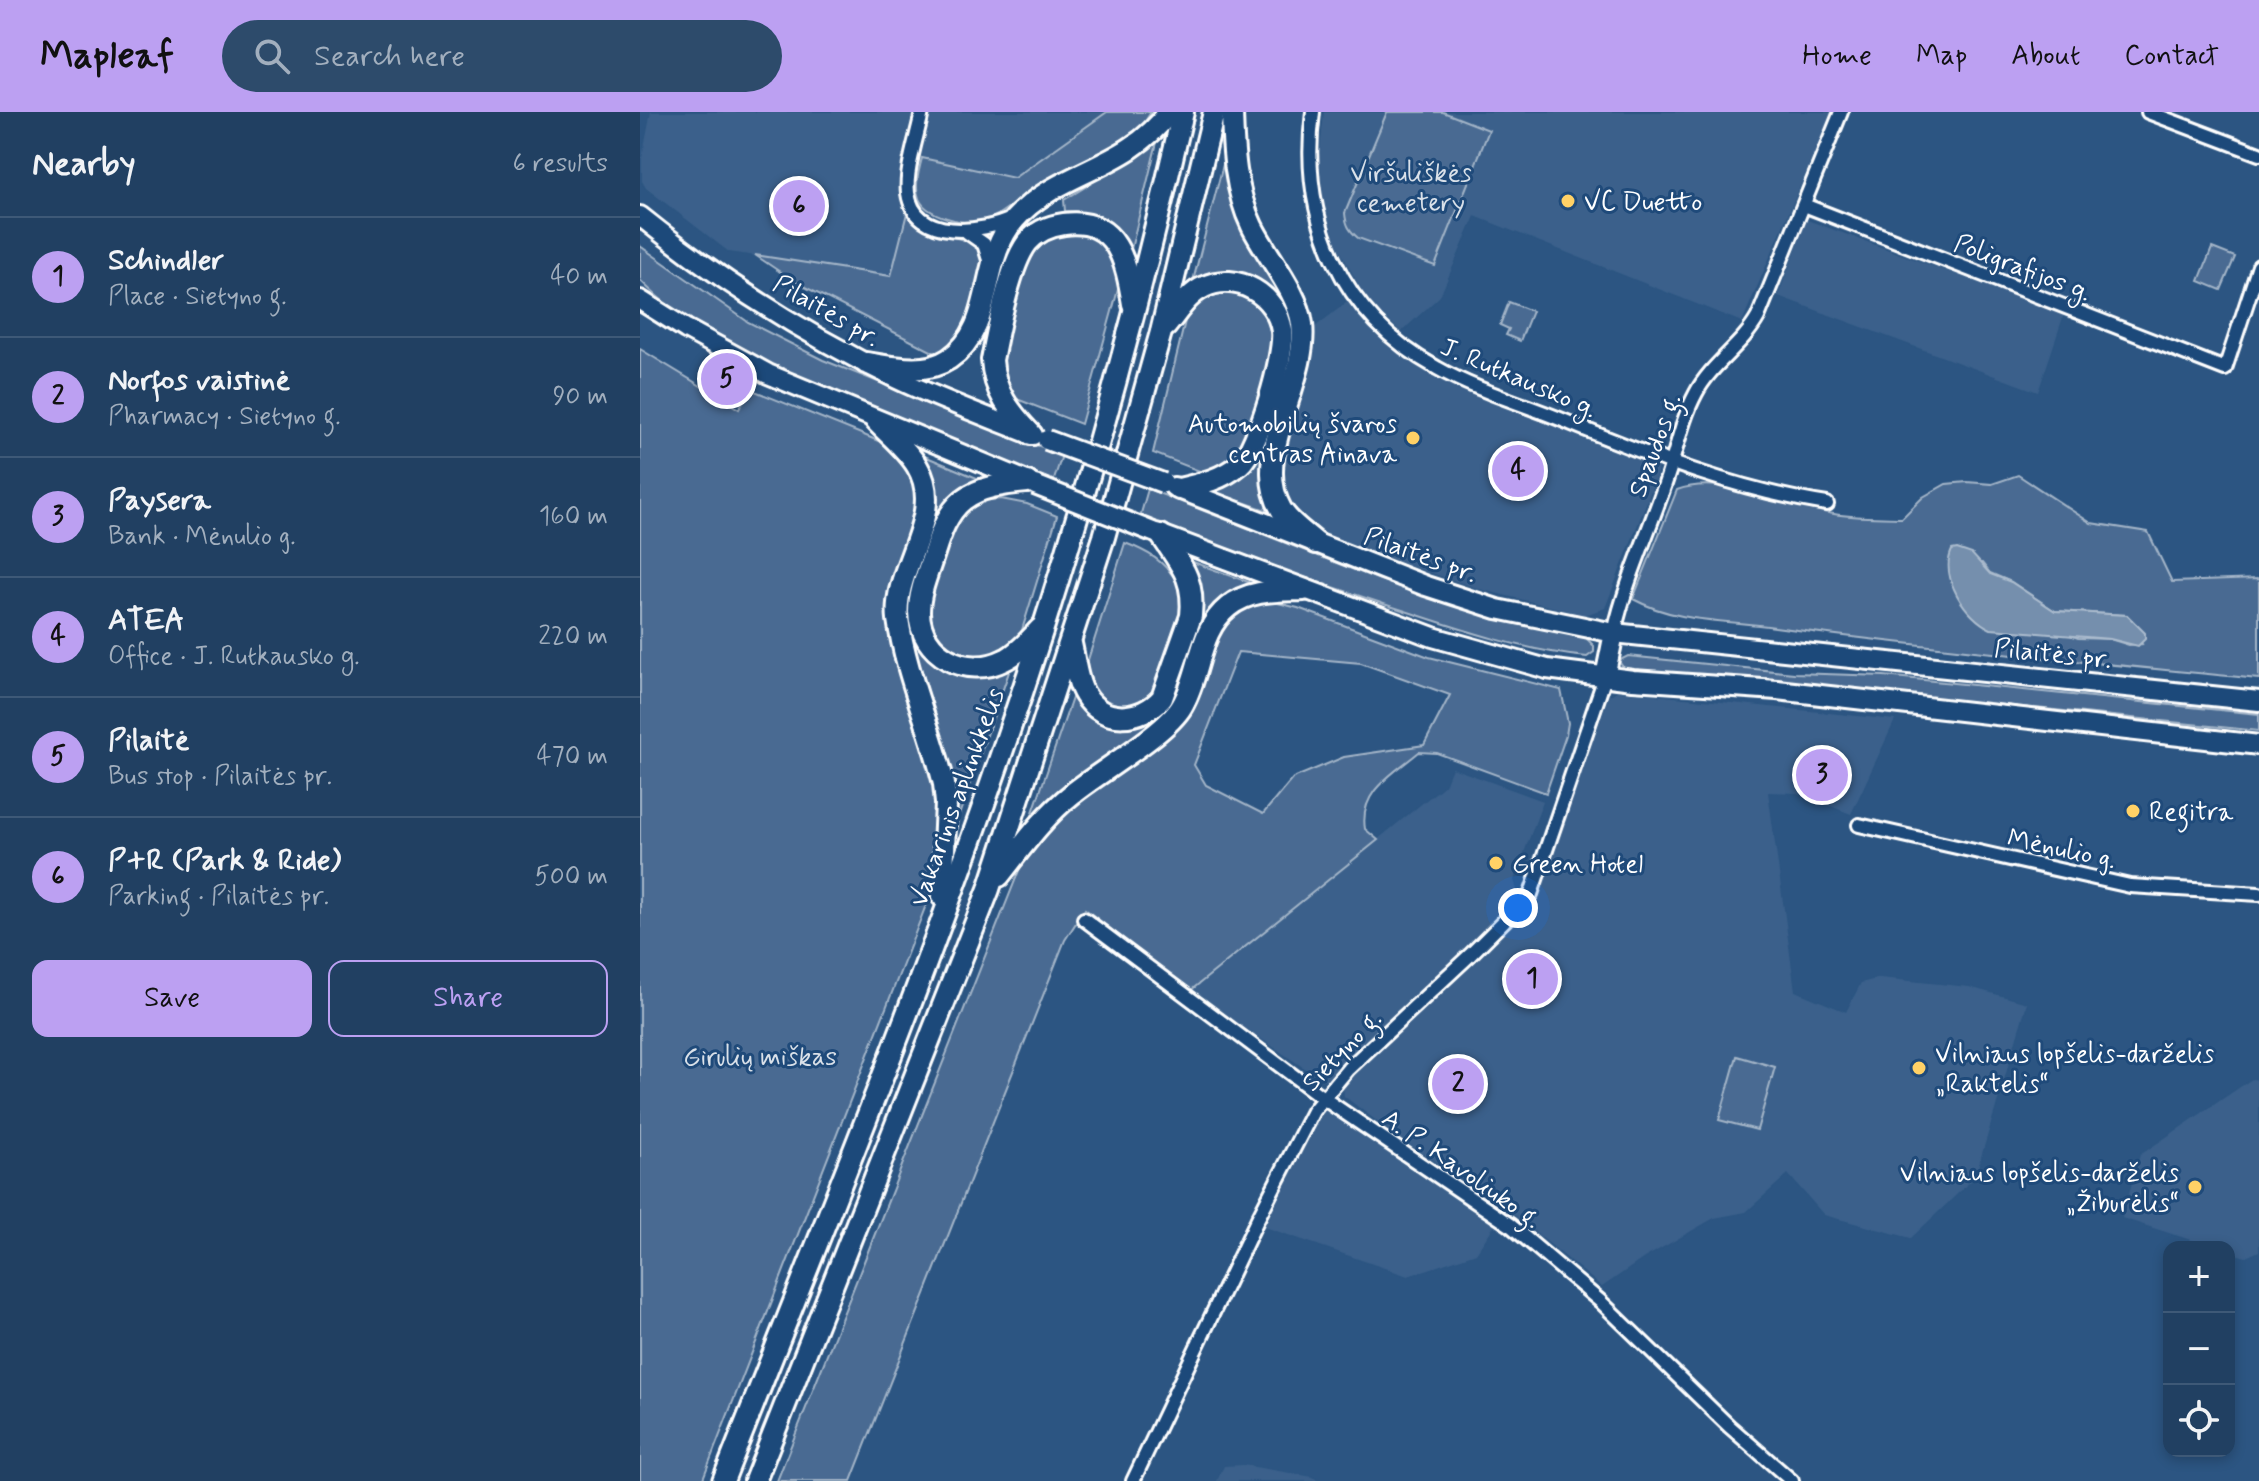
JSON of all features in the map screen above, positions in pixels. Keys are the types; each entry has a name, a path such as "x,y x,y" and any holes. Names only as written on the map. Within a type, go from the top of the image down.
{"highway":[{"path":"866,363 922,368 940,364 961,350 978,327 998,242 1017,216 1052,191 1136,146 1169,112"},
{"name":"Vakarinis aplinkkelis","path":"723,1481 888,1062 1001,756 1135,312 1183,112"},
{"path":"755,1481 989,889 1104,537 1161,332 1214,112"},
{"path":"1232,112 1233,147 1241,194 1251,223 1292,295 1302,322 1301,352 1274,457 1273,483 1281,511 1316,543"},
{"path":"1039,437 1001,397 992,360 1013,272 1028,242 1039,232 1066,223 1101,229 1116,243 1127,267 1135,312"},
{"path":"1161,332 1190,296 1204,287 1234,282 1259,292 1268,301 1276,313 1282,334 1258,435 1247,457 1228,474 1202,484 1171,486"},
{"path":"876,421 917,464 925,490 924,516 901,586 898,616 944,784 946,803 941,916"},
{"path":"1031,483 997,486 975,493 953,510 930,565 919,604 919,616 928,641 937,652 958,665 971,667 985,667 1005,660 1043,625"},
{"path":"1071,643 1085,695 1103,712 1113,716 1138,715 1155,706 1162,698 1191,616 1192,603 1186,573 1157,534"},
{"path":"989,889 1056,808 1174,717 1189,691 1207,637 1221,613 1240,598 1252,594 1304,590"}],"main road":[{"name":"Pilaitės pr.","path":"640,216 770,309 824,342 921,390 1426,586 1497,609 1614,633 2259,701"},
{"path":"640,300 746,363 876,421 1304,590 1433,637 1547,669 1605,677 1777,690 2259,745"},
{"path":"1605,677 1614,633"}],"street":[{"path":"922,112 909,179 910,200 915,210 929,223 967,232 984,244 991,265"},
{"name":"J. Rutkausko g.","path":"1313,112 1309,163 1314,208 1329,250 1354,295 1383,329 1415,355 1451,375 1672,462 1769,493 1827,504"},
{"name":"Spaudos g.","path":"1614,633 1621,603 1696,393 1704,379 1750,331 1841,112"},
{"path":"2148,112 2259,154"},
{"name":"Poligrafijos g.","path":"1804,205 2225,369 2255,290"},
{"path":"967,232 990,228 1017,216"},
{"path":"2255,290 2259,266"},
{"name":"Sietyno g.","path":"1133,1481 1301,1129 1348,1069 1527,900 1537,881 1605,677"},
{"name":"Mėnulio g.","path":"1859,825 2130,886 2259,894"},
{"name":"A. P. Kavoliuko g.","path":"1084,919 1323,1098 1481,1204 1555,1261 1729,1426 1792,1481"}],"shaded area":[{"path":"651,112 1107,112 1014,178 922,158 891,276 729,252 646,188 642,181 642,158"},
{"path":"1324,112 1832,112 1742,322 1475,216 1440,296 1401,332 1362,291 1338,247 1324,207 1318,169"},
{"path":"1807,220 2064,314 2038,392 1778,296"},
{"path":"1350,300 1393,346 1436,374 1655,463 1658,467 1656,478 1605,608 1585,615 1479,589 1392,560 1312,528 1298,518 1281,490 1280,464 1311,330"},
{"path":"1952,550 1972,554 1990,574 2011,582 2055,611 2127,615 2145,633 2145,639 2138,646 2110,639 1991,629 1973,616 1957,596 1949,572 1949,561"},
{"path":"1617,691 1895,720 1851,814 1797,793 1768,792 1795,991 1846,1012 1861,983 1880,978 1969,987 2027,1003 1975,1177 1911,1238 1824,1215 1788,1174 1746,1212 1714,1218 1644,1258 1602,1287 1506,1208 1395,1135 1344,1096 1343,1087 1351,1074 1526,911 1548,868 1609,696"},
{"path":"1452,768 1543,801 1514,880 1517,890 1503,916 1328,1079 1322,1080 1190,991 1445,785"},
{"name":"Vilniaus lopšelis-darželis „Žiburėlis“","path":"2252,1079 2259,1080 2259,1251 2246,1257 2235,1254 2235,1241 2194,1241 2122,1218 2140,1155"},
{"path":"1321,1111 1328,1112 1496,1223 1476,1253 1408,1276 1262,1226 1270,1216 1316,1115"},
{"path":"1243,1465 1313,1477 1318,1481 1217,1481 1224,1466"}],"green space":[{"path":"1107,112 1151,112 1131,136 1118,145 1045,181 991,219 976,223 954,220 931,211 919,199 917,182 922,158 1014,178"},
{"name":"Viršuliškės cemetery","path":"1387,112 1443,112 1489,130 1435,266 1358,238 1347,224 1345,213"},
{"path":"1158,138 1131,249 1119,232 1104,220 1086,213 1065,211 1064,200 1136,156"},
{"path":"1225,157 1253,248 1289,309 1294,337 1272,512 1211,491 1248,468 1263,444 1268,432 1286,313 1269,288 1247,275 1222,272 1193,281"},
{"path":"907,213 931,231 977,245 983,257 970,320 963,334 939,355 795,282 755,255 891,276"},
{"path":"1065,231 1096,236 1117,259 1119,286 1081,424 1009,396 1001,369 1021,277 1033,249 1041,241"},
{"path":"640,246 748,322 823,360 1062,455 1053,483 940,438 728,344 660,299 640,280"},
{"path":"2212,248 2235,257 2221,290 2199,281"},
{"path":"1232,289 1258,302 1273,327 1274,343 1250,434 1227,466 1207,474 1153,453 1186,317 1205,297"},
{"path":"1509,302 1532,311 1520,341 1506,335 1509,329 1500,325"},
{"name":"Girulių miškas","path":"640,349 739,409 750,389 881,442 895,449 912,472 919,502 890,594 936,788 934,877 928,900 702,1481 640,1481"},
{"path":"922,455 984,481 972,485 909,606 912,631 930,657 1011,666 957,821 948,761 905,615 929,468"},
{"path":"2018,475 2091,523 2148,532 2172,582 2259,579 2259,679 1956,649 1685,617 1633,599 1677,490 1695,486 1735,488 1834,514 1902,518 1923,497 1946,484 1992,484","holes":["1949,562 1982,563 1990,573 2011,582 2055,611 2127,615 2142,644 2078,638 1956,591"]},
{"path":"1148,489 1380,580 1481,613 1585,637 1594,646 1594,652 1587,657 1561,654 1483,636 1230,551 1140,517"},
{"path":"1001,499 1027,504 1057,516 1022,630 1000,653 976,658 948,648 934,634 930,625 930,598 939,561 963,513 974,503"},
{"path":"1125,543 1155,558 1181,584 1183,615 1156,695 1128,710 1110,704 1097,695 1088,682 1087,673 1087,663"},
{"path":"1193,562 1254,584 1238,591 1191,676 1170,707 1030,821 1072,698 1076,697 1124,725 1140,724 1155,715 1168,700 1188,659 1199,619 1201,598"},
{"path":"1274,602 1429,657 1561,690 1568,723 1546,793 1437,753 1419,752 1380,784 1367,804 1365,829 1378,840 1190,991 1085,909 1065,940 851,1481 777,1481 1020,868 1058,816 1155,742 1224,624 1252,606","holes":["1238,652 1361,663 1450,695 1424,745 1344,757 1293,778 1263,814 1206,785 1194,765"]},
{"path":"1628,656 1794,673 1884,676 2259,714 2259,731 1760,680 1626,671 1620,660"},
{"path":"1737,1056 1775,1067 1757,1130 1719,1120"}],"place":[{"name":"VC Duetto","path":"1568,201"},
{"name":"P+R (Park & Ride)","path":"799,206"},
{"name":"Pilaitė","path":"727,379"},
{"name":"Automobilių švaros centras Ainava","path":"1413,438"},
{"name":"ATEA","path":"1518,471"},
{"name":"Paysera","path":"1822,775"},
{"name":"Regitra","path":"2133,811"},
{"name":"Green Hotel","path":"1496,863"},
{"name":"Schindler","path":"1532,979"},
{"name":"Vilniaus lopšelis-darželis „Raktelis“","path":"1919,1068"},
{"name":"Norfos vaistinė","path":"1458,1084"},
{"name":"Vilniaus lopšelis-darželis „Žiburėlis“","path":"2195,1187"}]}
